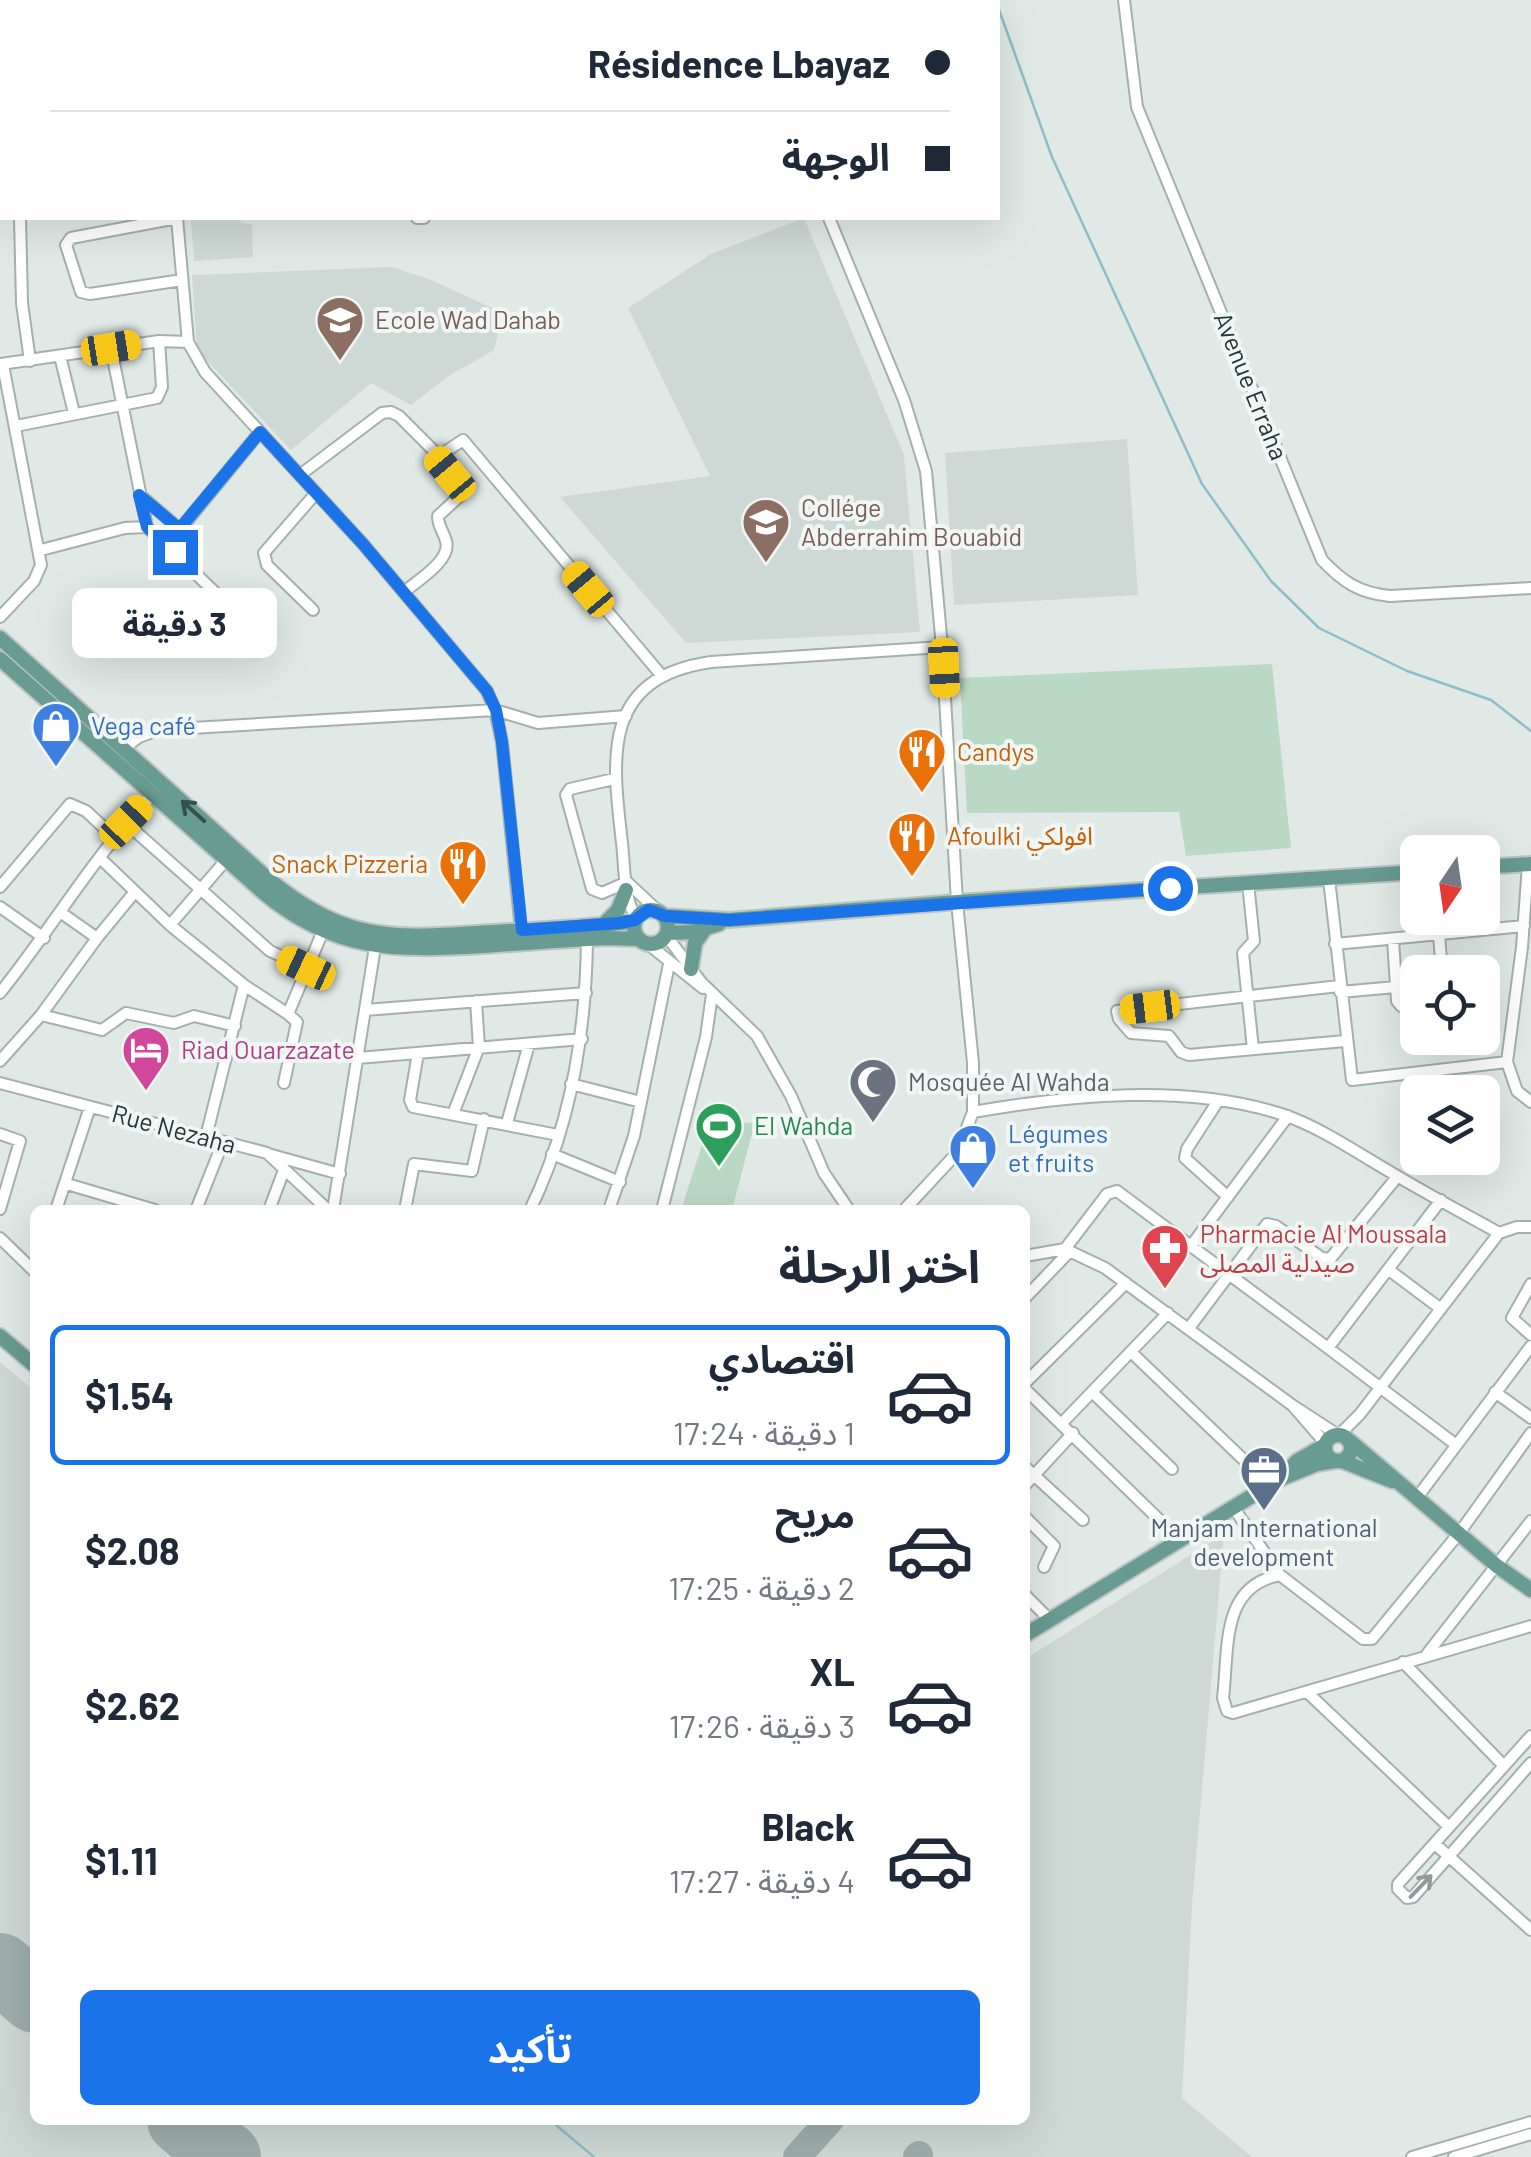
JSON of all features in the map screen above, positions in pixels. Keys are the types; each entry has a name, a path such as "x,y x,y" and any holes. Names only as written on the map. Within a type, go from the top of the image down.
{"main road":[{"path":"0,638 123,749 154,788 226,860 286,911 323,931 375,947 433,949 588,939 658,942 666,934 706,929 729,920"},
{"path":"0,659 283,891 344,925 401,935 602,926 635,919 644,911 729,920 1400,873"},
{"path":"1500,866 1530,864"},
{"path":"602,926 618,910 626,886"},
{"path":"662,914 666,934"},
{"path":"635,919 634,930 643,941"},
{"path":"690,969 695,943 706,929"},
{"path":"0,1336 30,1362"},
{"path":"1274,1482 1297,1461 1338,1440"},
{"path":"1030,1633 1274,1482 1318,1464 1339,1461 1350,1453 1338,1440"},
{"path":"1338,1440 1326,1454 1398,1484"},
{"path":"1338,1440 1380,1464 1398,1484 1531,1590"}],"street":[{"name":"Avenue Erraha","path":"1124,0 1137,107 1322,560 1345,584 1370,594 1531,588"},
{"path":"20,220 22,303 30,360"},
{"path":"157,220 127,223 68,240 81,292 90,294 182,280"},
{"path":"177,220 188,342 205,372 404,592 478,680 496,710 522,930"},
{"path":"830,220 904,400 926,471 942,647 957,902 973,1063 973,1112 957,1153 909,1205"},
{"path":"0,617 34,580 41,565 2,364 159,341 188,342"},
{"path":"16,426 160,395 159,341"},
{"path":"111,348 147,527 223,600"},
{"path":"60,356 74,413"},
{"path":"300,475 382,413 399,416 434,454 462,494 438,516 447,542 445,556 404,592"},
{"path":"139,495 176,526 182,526 260,432"},
{"path":"434,454 444,455 459,440 466,443 662,676"},
{"path":"313,610 264,559 266,548 316,493"},
{"path":"41,550 125,528 147,527"},
{"path":"635,919 626,886 614,779 615,754 626,716 640,694 662,676 710,662 942,647"},
{"path":"123,749 158,730 496,710 538,722 626,716"},
{"path":"614,779 570,788 566,795 592,888 602,893 626,886"},
{"path":"0,994 154,788"},
{"path":"0,887 70,804 86,811 114,837"},
{"path":"126,822 270,951 306,968"},
{"path":"100,858 170,925 297,1022 284,1083"},
{"path":"170,925 226,860"},
{"path":"1530,864 1524,926 1527,949 1507,1062 1517,1091 1531,1102"},
{"path":"1329,878 1349,1075 1354,1081 1507,1062"},
{"path":"1248,883 1254,940 1243,953 1254,1049"},
{"path":"626,886 662,914"},
{"path":"0,1061 41,1015 134,893"},
{"path":"0,907 44,938"},
{"path":"60,912 96,938"},
{"path":"1500,928 1524,926"},
{"path":"288,1014 323,931"},
{"path":"666,934 712,994 757,1036 776,1065 824,1173 846,1205"},
{"path":"1335,944 1429,935"},
{"path":"532,1205 558,1135 582,1039 588,939"},
{"path":"1393,939 1400,1004"},
{"path":"643,941 712,994"},
{"path":"331,1205 340,1174 375,947"},
{"path":"611,1205 640,1102 669,964"},
{"path":"206,1137 244,985"},
{"path":"1345,1041 1184,1054 1169,1036 1132,1033 1117,1011 1248,996 1396,987"},
{"path":"366,1010 586,993"},
{"path":"663,1205 706,1037 712,994"},
{"path":"453,1114 479,1046 476,1001"},
{"path":"41,1015 102,1030 126,1013 174,1023 194,1016 235,1026"},
{"path":"358,1058 582,1039"},
{"path":"507,1123 530,1044"},
{"path":"418,1053 411,1105 558,1135"},
{"name":"Rue Nezaha","path":"0,1083 266,1153 324,1205"},
{"path":"572,1084 640,1102"},
{"path":"973,1112 1085,1097 1248,1104 1288,1116 1331,1137 1499,1233"},
{"path":"1218,1101 1185,1158 1228,1197"},
{"path":"58,1205 90,1106"},
{"path":"1191,1246 1288,1116"},
{"path":"406,1205 414,1164 472,1170 484,1119"},
{"path":"0,1134 20,1141 0,1210"},
{"path":"198,1205 224,1142"},
{"path":"266,1153 340,1174"},
{"path":"552,1154 620,1182"},
{"path":"271,1205 284,1170"},
{"path":"1189,1328 1270,1223 1322,1258 1330,1259 1397,1177"},
{"path":"66,1184 132,1205"},
{"path":"1030,1292 1114,1190 1455,1444"},
{"path":"1328,1348 1440,1200"},
{"path":"1030,1255 1068,1250 1126,1283 1338,1440 1499,1233 1531,1227"},
{"path":"0,1239 30,1265"},
{"path":"1390,1270 1441,1308"},
{"path":"1030,1381 1126,1283"},
{"path":"1531,1284 1512,1318 1531,1335"},
{"path":"1062,1423 1168,1313"},
{"path":"1416,1498 1531,1346"},
{"path":"1131,1352 1274,1482"},
{"path":"1030,1391 1180,1540"},
{"path":"1092,1392 1172,1469"},
{"path":"1495,1392 1531,1418"},
{"path":"1073,1433 1030,1471 1083,1520"},
{"path":"1233,1507 1280,1575 1363,1640 1372,1640 1460,1532 1531,1433"},
{"path":"1030,1521 1054,1546 1044,1567"},
{"path":"1426,1655 1531,1521"},
{"path":"1280,1575 1262,1578 1240,1596 1233,1612 1224,1706 1233,1712 1531,1626"},
{"path":"1030,1599 1050,1620"},
{"path":"1403,1662 1504,1766"},
{"path":"1306,1692 1450,1826"},
{"path":"1531,1736 1398,1884 1398,1889 1412,1898 1531,1763"},
{"path":"1435,1844 1531,1930"},
{"path":"1412,2157 1531,2122"},
{"path":"1454,2157 1531,2134"}],"shaded area":[{"path":"191,220 240,220 252,224 253,257 194,261"},
{"path":"805,220 904,455 920,632 686,643 560,497 710,476 628,308 711,254"},
{"name":"Ecole Wad Dahab","path":"392,267 503,313 494,350 447,377 411,405 371,383 291,450 197,350 192,275"},
{"path":"1127,439 1138,595 954,605 945,453"},
{"path":"0,1362 30,1387 30,2125 1030,2125 1030,1656 1224,1534 1192,1905 1182,2098 1252,2157 0,2157"}],"green space":[{"path":"1272,664 1291,848 1186,856 1179,812 967,813 960,678"},
{"name":"El Wahda","path":"755,1122 733,1205 683,1205 708,1126"}],"waterway":[{"path":"1000,13 1052,157 1202,484 1271,581 1319,628 1407,671 1491,700 1531,731"},
{"path":"556,2125 594,2157"}],"taxiway":[{"path":"797,2157 826,2125"}],"runway":[{"path":"0,1968 30,1994"},
{"path":"188,2125 226,2157"}],"place":[{"name":"Ecole Wad Dahab","path":"340,362"},
{"name":"Collége Abderrahim Bouabid","path":"766,564"},
{"name":"Vega café","path":"56,768"},
{"name":"Candys","path":"922,794"},
{"name":"Afoulki افولكي","path":"912,878"},
{"name":"Snack Pizzeria","path":"463,906"},
{"name":"Riad Ouarzazate","path":"146,1092"},
{"name":"Mosquée Al Wahda","path":"873,1124"},
{"name":"El Wahda","path":"719,1168"},
{"name":"Légumes et fruits","path":"973,1190"},
{"name":"Pharmacie Al Moussala صيدلية المصلى","path":"1165,1290"},
{"name":"Manjam International development","path":"1264,1512"}],"route":[{"path":"175,552 147,527 139,495 176,526 186,524 260,432 363,544 487,691 496,710 502,742 522,930 619,923 635,920 649,910 665,916 729,920 1170,888"}]}
